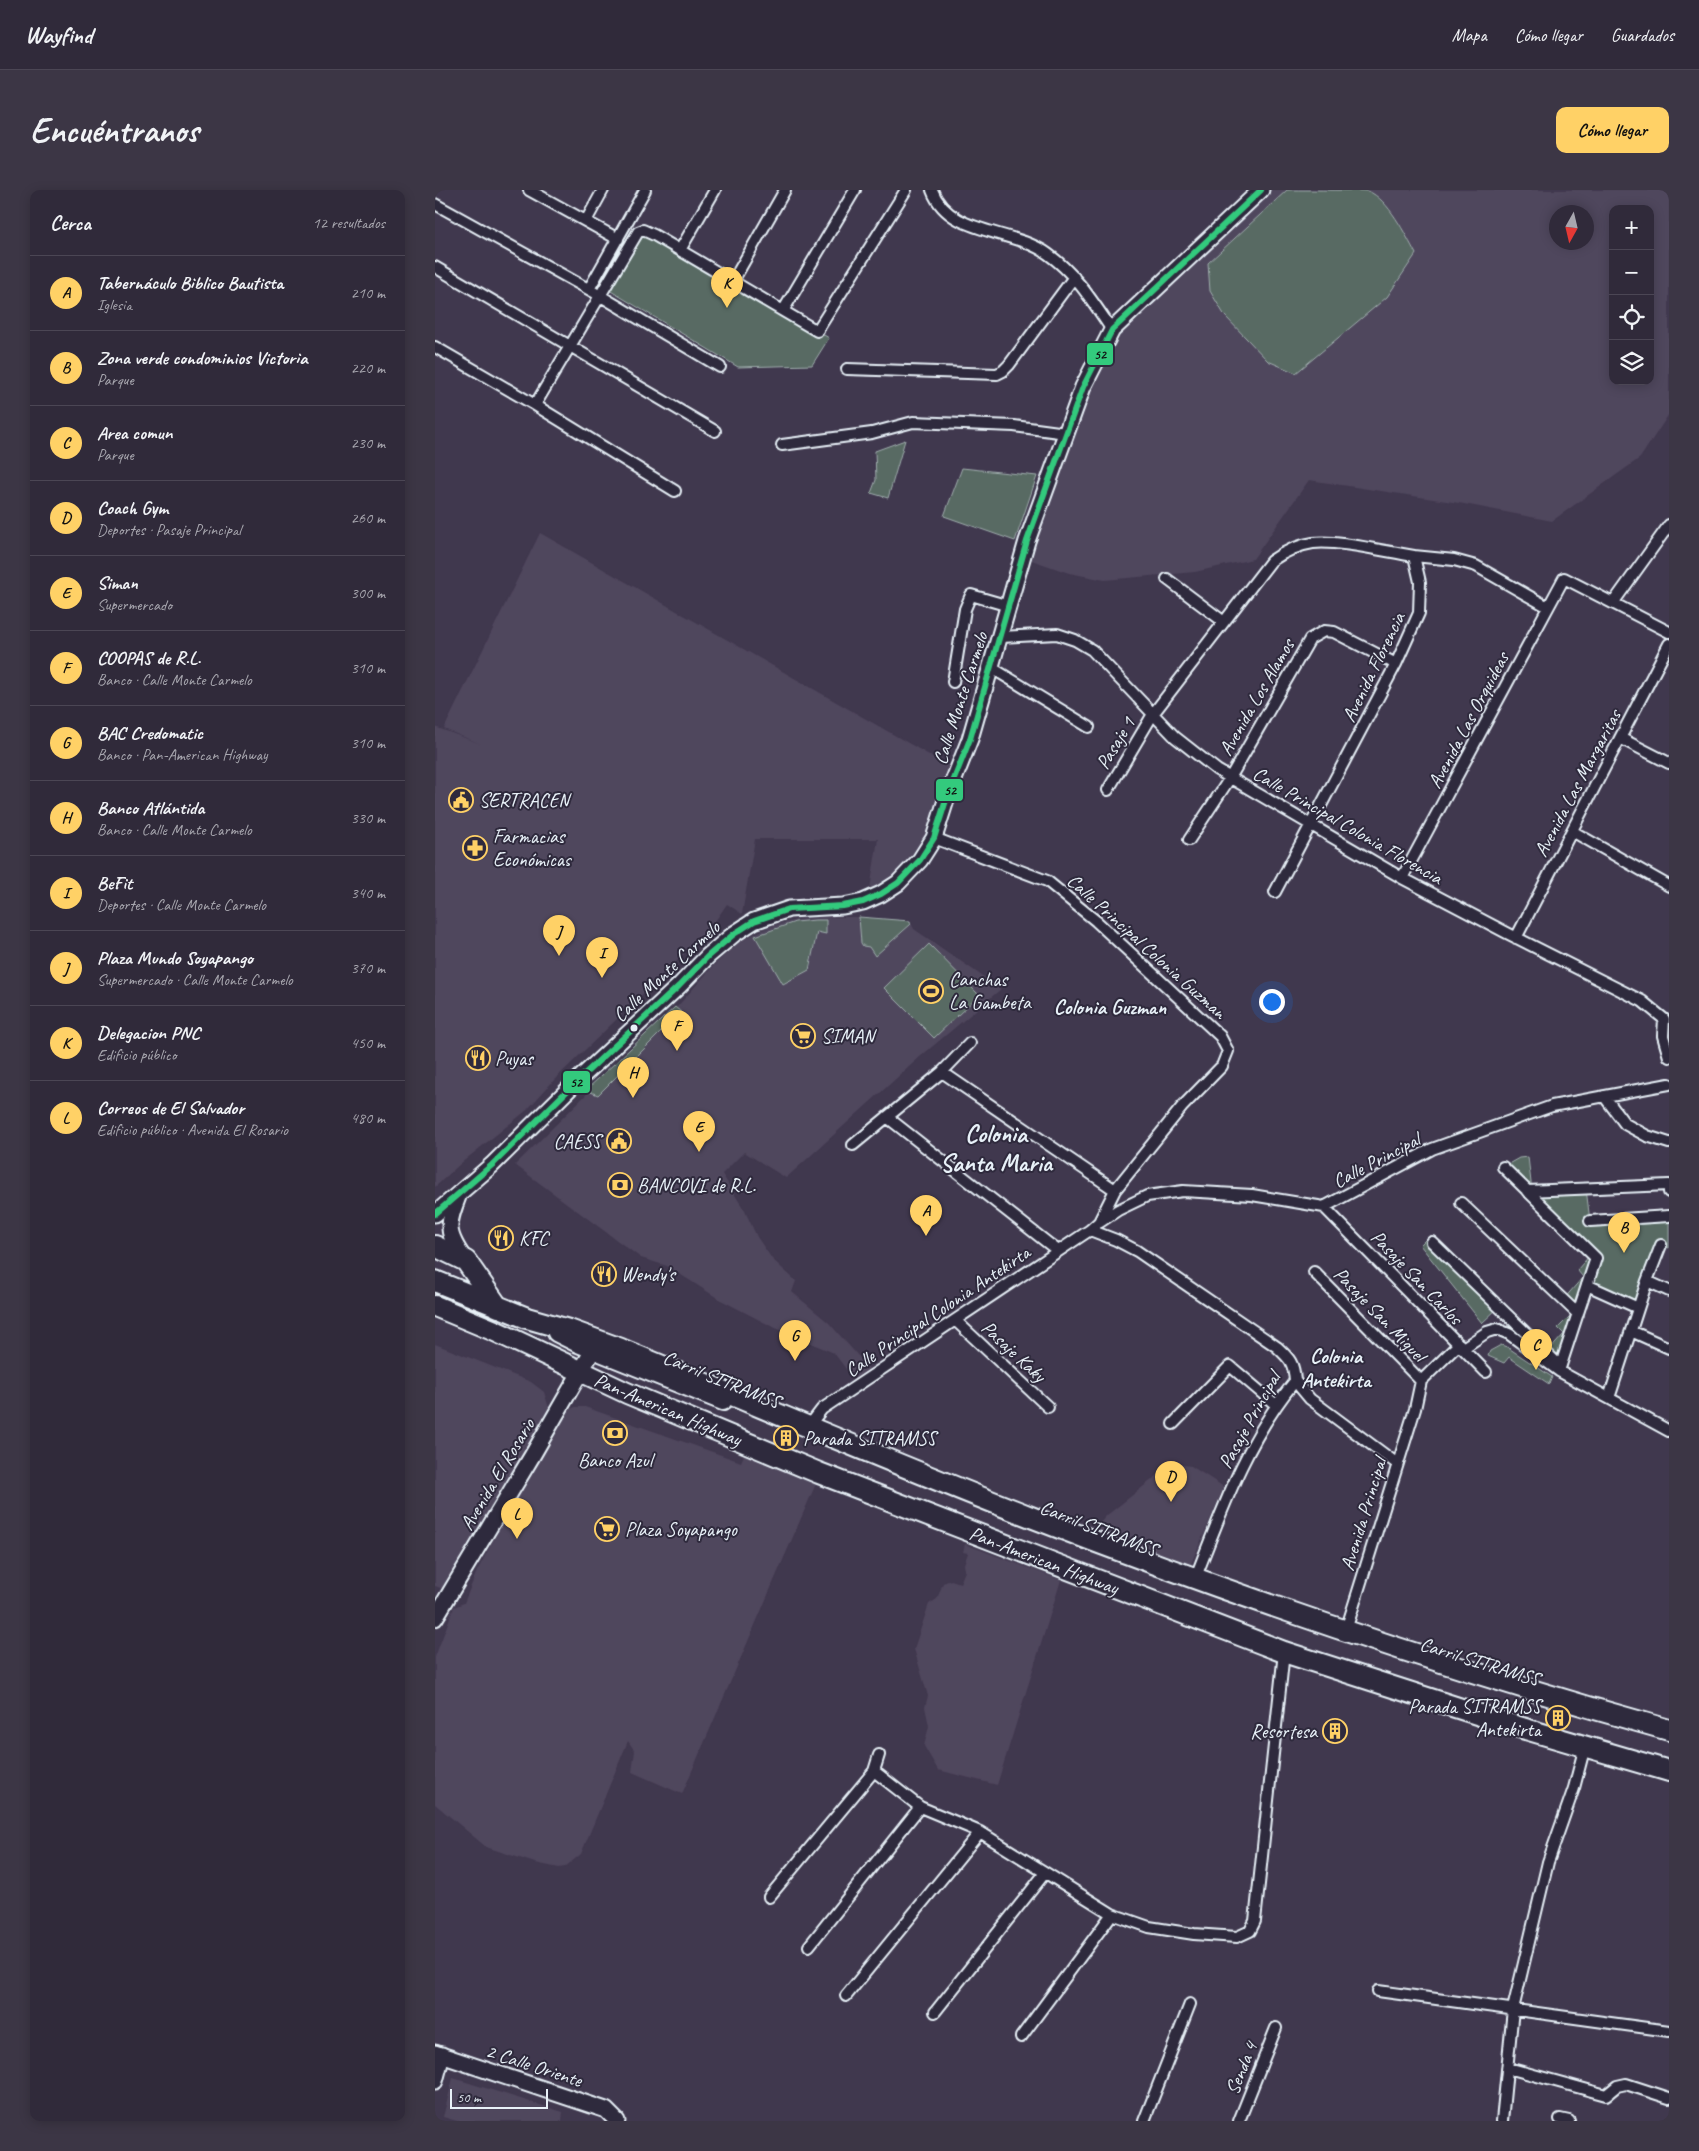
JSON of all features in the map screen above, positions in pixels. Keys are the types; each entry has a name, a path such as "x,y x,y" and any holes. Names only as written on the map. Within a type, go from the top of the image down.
{"highway":[{"path":"435,1246 466,1261 498,1307"},
{"name":"Pan-American Highway","path":"435,1281 527,1318 599,1341 1029,1517 1195,1579 1416,1654 1669,1730"},
{"name":"Pan-American Highway","path":"435,1306 495,1331 627,1393 819,1473 1284,1652 1669,1771"}],"main road":[{"name":"Carril SITRAMSS","path":"527,1318 593,1350 1077,1543 1265,1612 1432,1669 1669,1739"},
{"name":"Carril SITRAMSS","path":"627,1393 648,1396 718,1422 1201,1614 1397,1681 1669,1764"}],"street":[{"path":"586,221 603,190"},
{"path":"589,289 645,190"},
{"path":"680,250 715,190"},
{"path":"733,282 785,190"},
{"path":"783,311 855,190"},
{"path":"535,405 637,232 643,230 648,232 817,331 906,190"},
{"path":"932,190 941,207 953,218 972,226 1001,233 1046,253 1074,277 1112,330"},
{"name":"Calle Monte Carmelo","path":"435,1214 492,1165 577,1081 679,986 708,956 734,934 754,921 789,909 843,906 863,902 881,894 898,883 920,860 934,838 970,739 1001,637 1027,541 1066,433 1083,387 1112,330 1261,190"},
{"path":"533,191 618,239"},
{"path":"435,204 589,289 720,367"},
{"path":"435,267 715,431"},
{"path":"847,369 997,374 1009,365 1074,277"},
{"path":"435,347 535,405 675,491"},
{"path":"781,446 872,433 913,422 1014,426 1066,433"},
{"path":"1669,525 1613,603 1669,632"},
{"path":"1153,714 1271,561 1297,546 1332,543 1414,556 1454,560 1477,566 1548,607"},
{"name":"Avenida Florencia","path":"1275,892 1396,664 1419,613 1420,582 1414,556"},
{"name":"Avenida Las Orquideas","path":"1402,878 1564,578 1613,603"},
{"path":"1167,579 1224,622"},
{"path":"953,682 965,609 971,595 1009,606"},
{"name":"Avenida Los Alamos","path":"1230,778 1310,639 1316,634 1324,631 1334,632 1396,664"},
{"name":"Calle Principal Colonia Florencia","path":"1001,637 1057,634 1075,640 1092,650 1175,736 1217,770 1402,878 1642,1001 1666,1018 1663,1036 1669,1057"},
{"name":"Avenida Las Margaritas","path":"1516,938 1669,644"},
{"path":"992,668 1089,727"},
{"name":"Pasaje 1","path":"1108,790 1153,714"},
{"path":"1620,738 1669,763"},
{"path":"1189,840 1230,778"},
{"path":"1572,831 1669,886"},
{"name":"Calle Principal Colonia Guzman","path":"934,838 1047,881 1096,921 1220,1036 1228,1051 1222,1066 1182,1107 1115,1190 1099,1222 1090,1230"},
{"path":"853,1145 942,1072 970,1043"},
{"path":"942,1072 1115,1190"},
{"name":"Calle Principal","path":"1099,1222 1118,1210 1147,1196 1183,1191 1252,1195 1324,1207 1432,1149 1552,1106 1669,1084"},
{"path":"1604,1096 1625,1124 1647,1136 1669,1143"},
{"path":"887,1117 1058,1251"},
{"path":"1503,1167 1596,1258 1560,1368"},
{"path":"1527,1192 1669,1184 1669,1192"},
{"path":"459,1193 449,1224 450,1235 466,1261"},
{"path":"1461,1203 1577,1314"},
{"name":"Pasaje San Carlos","path":"1324,1207 1485,1372"},
{"path":"1590,1221 1669,1216"},
{"name":"Calle Principal Colonia Antekirta","path":"809,1426 822,1410 1090,1230"},
{"name":"Pasaje Principal","path":"1090,1230 1137,1251 1277,1347 1294,1367 1295,1381 1276,1404 1254,1441 1225,1505 1195,1579"},
{"path":"1431,1242 1560,1368"},
{"path":"1609,1398 1647,1281 1661,1245"},
{"name":"Pasaje San Miguel","path":"1314,1272 1421,1381"},
{"path":"1647,1281 1669,1291"},
{"path":"1587,1285 1638,1308"},
{"name":"Pasaje Kaky","path":"956,1321 1048,1407"},
{"path":"1421,1381 1461,1346 1487,1332 1497,1329 1509,1334 1609,1398 1669,1431"},
{"path":"1631,1330 1669,1348"},
{"name":"Avenida El Rosario","path":"435,1618 593,1350"},
{"path":"1173,1424 1230,1366 1276,1404"},
{"path":"1295,1381 1310,1399 1396,1463"},
{"name":"Avenida Principal","path":"1346,1630 1396,1463 1415,1409 1421,1381"},
{"path":"874,1771 920,1807 981,1832 1112,1914 1149,1927 1194,1934 1237,1937 1250,1931 1255,1921 1284,1652"},
{"path":"1502,2121 1513,2009 1548,1862 1574,1788 1585,1746"},
{"path":"769,1897 874,1771 879,1755"},
{"path":"809,1946 920,1807"},
{"path":"846,1996 981,1832"},
{"path":"935,2012 1045,1873"},
{"path":"1021,2037 1112,1914"},
{"path":"1378,1991 1474,2006 1513,2009 1669,2031"},
{"path":"1144,2121 1190,2004"},
{"name":"Senda 4","path":"1239,2121 1276,2028"},
{"path":"435,2081 439,2054"},
{"name":"2 Calle Oriente","path":"439,2054 606,2110 617,2121"},
{"path":"1507,2068 1573,2084 1597,2094 1610,2094 1617,2086 1626,2084 1669,2098"}],"shaded area":[{"path":"1261,190 1669,190 1669,414 1640,458 1552,521 1459,503 1309,480 1253,559 1195,572 1105,580 1069,573 1023,557 1112,330"},
{"path":"540,533 952,768 928,836 918,853 899,872 882,885 870,889 878,839 755,839 742,914 727,904 709,930 555,1079 527,1110 460,1164 435,1187 435,727 481,744 444,729"},
{"path":"863,917 910,921 914,929 1001,989 921,1056 786,1178 744,1152 722,1174 745,1211 757,1237 772,1259 796,1281 792,1292 829,1323 874,1374 858,1385 834,1353 771,1326 719,1299 667,1266 641,1258 515,1165 614,1067 663,1023 713,966 739,942 766,928 782,923 800,919"},
{"path":"435,1344 531,1382 544,1392 549,1408 549,1415 449,1591 435,1586"},
{"path":"575,1407 585,1407 741,1462 746,1450 818,1479 682,1794 632,1772 635,1751 628,1741 581,1854 565,1867 559,1868 535,1863 486,1847 435,1804 435,1657 454,1607 464,1603 477,1571 550,1433 566,1411"},
{"path":"1173,1466 1191,1466 1224,1487 1191,1564 1095,1529 1106,1516 1163,1471"},
{"path":"965,1544 1061,1580 997,1785 938,1770 924,1746 929,1726 925,1707 928,1696 914,1649 929,1604 937,1599 943,1583 951,1580 960,1583 965,1571 964,1564 968,1553 963,1552"},
{"path":"453,2078 563,2112 562,2121 457,2121 443,2117"}],"green space":[{"path":"1287,190 1368,191 1376,195 1390,210 1416,254 1387,297 1296,373 1268,361 1225,316 1210,291 1208,263"},
{"path":"638,232 657,237 829,338 812,365 738,367 604,287"},
{"path":"905,440 888,498 871,493 876,480 875,451"},
{"path":"962,468 1037,476 1015,541 944,516"},
{"path":"859,917 910,921 911,924 875,956 869,947 863,946 861,943"},
{"path":"826,920 826,934 817,932 809,970 783,984 755,936 795,922"},
{"name":"Canchas La Gambeta","path":"929,944 979,995 934,1038 884,988"},
{"path":"675,1007 681,1012 598,1095 586,1090"},
{"path":"1528,1157 1532,1191 1586,1189 1590,1221 1669,1216 1669,1248 1661,1245 1638,1308 1587,1285 1560,1366 1547,1353 1564,1334 1558,1328 1574,1312 1563,1300 1583,1277 1577,1270 1591,1254 1503,1167 1519,1158"},
{"path":"1427,1238 1499,1307 1482,1323 1420,1245"},
{"path":"1501,1345 1552,1377 1549,1384 1509,1357 1504,1363 1488,1356 1490,1351"}],"transit line":[{"name":"52","path":"435,1214 492,1165 577,1081 679,986 708,956 734,934 754,921 789,909 843,906 863,902 881,894 898,883 920,860 934,838 947,797 970,739 1027,541 1083,387 1112,330 1261,190"}],"place":[{"name":"Delegacion PNC","path":"727,308"},
{"name":"SERTRACEN","path":"461,800"},
{"name":"Farmacias Económicas","path":"475,848"},
{"name":"Plaza Mundo Soyapango","path":"559,956"},
{"name":"BeFit","path":"602,978"},
{"name":"Canchas La Gambeta","path":"931,991"},
{"name":"SIMAN","path":"803,1036"},
{"name":"COOPAS de R.L.","path":"677,1051"},
{"name":"Puyas","path":"478,1058"},
{"name":"Banco Atlántida","path":"633,1098"},
{"name":"CAESS","path":"619,1141"},
{"name":"Siman","path":"699,1152"},
{"name":"BANCOVI de R.L.","path":"620,1185"},
{"name":"Tabernáculo Biblico Bautista","path":"926,1236"},
{"name":"KFC","path":"501,1238"},
{"name":"Zona verde condominios Victoria","path":"1624,1253"},
{"name":"Wendy's","path":"604,1274"},
{"name":"BAC Credomatic","path":"795,1361"},
{"name":"Area comun","path":"1536,1370"},
{"name":"Banco Azul","path":"615,1433"},
{"name":"Parada SITRAMSS","path":"786,1438"},
{"name":"Coach Gym","path":"1171,1502"},
{"name":"Plaza Soyapango","path":"607,1529"},
{"name":"Correos de El Salvador","path":"517,1539"},
{"name":"Parada SITRAMSS Antekirta","path":"1558,1718"},
{"name":"Resortesa","path":"1335,1731"}],"district":[{"name":"Colonia Guzman","path":"1110,1007"},
{"name":"Colonia Santa Maria","path":"996,1148"},
{"name":"Colonia Antekirta","path":"1336,1368"}]}
